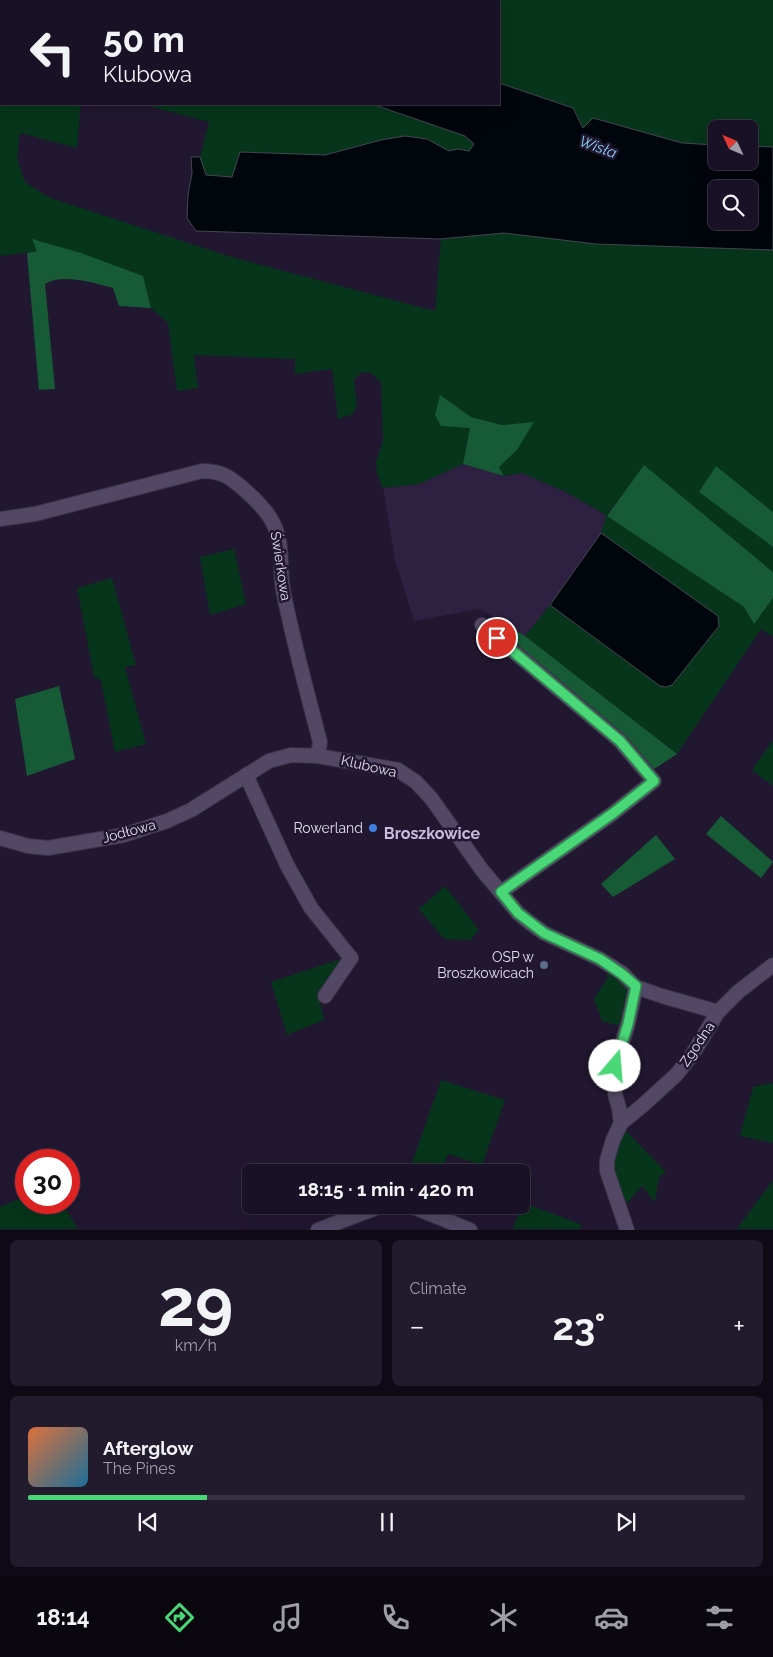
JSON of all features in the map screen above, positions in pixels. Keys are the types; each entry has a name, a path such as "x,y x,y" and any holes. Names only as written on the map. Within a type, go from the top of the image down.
{"street":[{"name":"Świerkowa","path":"0,519 35,514 202,470 215,471 228,477 265,509 280,539 283,588 320,742 318,756"},
{"path":"482,625 620,741 654,781 612,814 501,892"},
{"name":"Jodłowa","path":"0,838 28,846 48,848 124,835 167,821 191,810 269,761 291,755 318,756"},
{"name":"Klubowa","path":"318,756 398,770 416,782 431,798 482,870 518,913 544,933 600,959 636,986 662,996 718,1012"},
{"path":"246,775 288,865 311,908 351,958 326,996"},
{"name":"Zgodna","path":"627,1230 607,1165 613,1140 621,1123 676,1075 692,1055 718,1012 738,992 773,965"},
{"path":"621,1123 620,1108 615,1094 615,1066 628,1024 636,986"},
{"path":"318,1230 360,1214"},
{"path":"430,1214 470,1230"}],"shaded area":[{"path":"463,464 504,476 522,473 566,492 607,516 601,533 550,605 525,636 480,609 414,621 395,560 383,488 419,484"}],"green space":[{"path":"500,0 773,0 773,147 758,146 758,120 708,120 708,145 682,143 594,118 583,128 573,108 500,83"},
{"path":"0,105 81,105 77,148 20,133 17,158 25,182 48,197 228,256 435,311 441,239 504,233 596,244 773,250 773,512 716,467 700,492 773,547 773,572 644,466 607,515 744,607 754,624 773,598 773,637 761,629 677,754 525,636 550,605 660,686 666,687 672,685 719,626 718,616 601,533 606,515 566,492 522,473 504,476 499,467 517,450 534,422 502,425 471,417 440,396 470,428 463,464 419,484 383,488 377,473 376,462 383,440 381,382 371,373 362,372 354,380 357,404 353,414 338,419 332,369 295,374 295,359 194,355 198,388 177,391 168,323 151,308 143,276 33,240 38,251 0,256"},
{"path":"145,105 375,105 465,136 474,144 469,151 458,149 449,152 427,139 381,140 325,155 240,152 232,177 206,175 200,157 209,122"},
{"path":"32,239 81,253 143,276 151,308 119,306 113,288 88,282 60,279 45,284 55,389 39,390 27,253 37,251"},
{"path":"440,395 471,417 502,425 534,422 517,450 499,467 504,476 463,464 470,428 441,426 435,415"},
{"path":"644,465 773,572 773,598 754,624 744,607 607,516"},
{"path":"716,466 773,512 773,547 699,492"},
{"path":"234,549 246,604 210,615 200,557"},
{"path":"112,578 136,665 125,667 146,744 115,752 101,681 94,676 77,588"},
{"path":"502,623 525,636 677,754 654,769 610,727 497,630"},
{"path":"59,686 75,759 27,776 15,699"},
{"path":"773,740 773,786 752,770"},
{"path":"721,816 773,862 761,878 706,834"},
{"path":"656,835 675,859 613,897 601,884"},
{"path":"445,886 479,930 470,940 444,939 419,909"},
{"path":"344,958 319,998 324,1020 287,1035 271,982"},
{"path":"607,971 624,981 630,993 625,1027 602,1021 594,999 607,979"},
{"path":"441,1080 505,1100 482,1164 448,1154 445,1164 412,1164"},
{"path":"773,1083 773,1143 740,1136 753,1087"},
{"path":"623,1128 666,1172 659,1177 655,1202 642,1186 627,1203 615,1183 610,1166"},
{"path":"773,1180 773,1229 737,1229"},
{"path":"15,1201 15,1214 69,1214 78,1229 0,1229 0,1207"},
{"path":"530,1205 582,1225 580,1229 513,1229 518,1214 530,1214"}],"water":[{"name":"Wisła","path":"500,83 573,108 583,128 593,118 682,143 708,145 708,170 758,170 758,146 773,147 773,250 596,244 504,233 440,239 196,231 187,218 188,195 192,173 191,157 200,157 206,175 232,177 240,152 325,155 381,140 405,136 427,139 449,151 458,149 469,151 474,144 465,136 375,105 500,105"},
{"path":"601,533 718,616 719,626 672,685 660,686 550,605"}],"place":[{"name":"Rowerland","path":"373,828"},
{"name":"OSP w Broszkowicach","path":"544,965"}],"district":[{"name":"Broszkowice","path":"432,833"}],"route":[{"path":"497,638 620,741 654,781 612,814 501,892 518,913 544,933 600,959 636,986 628,1024 615,1066"}]}
